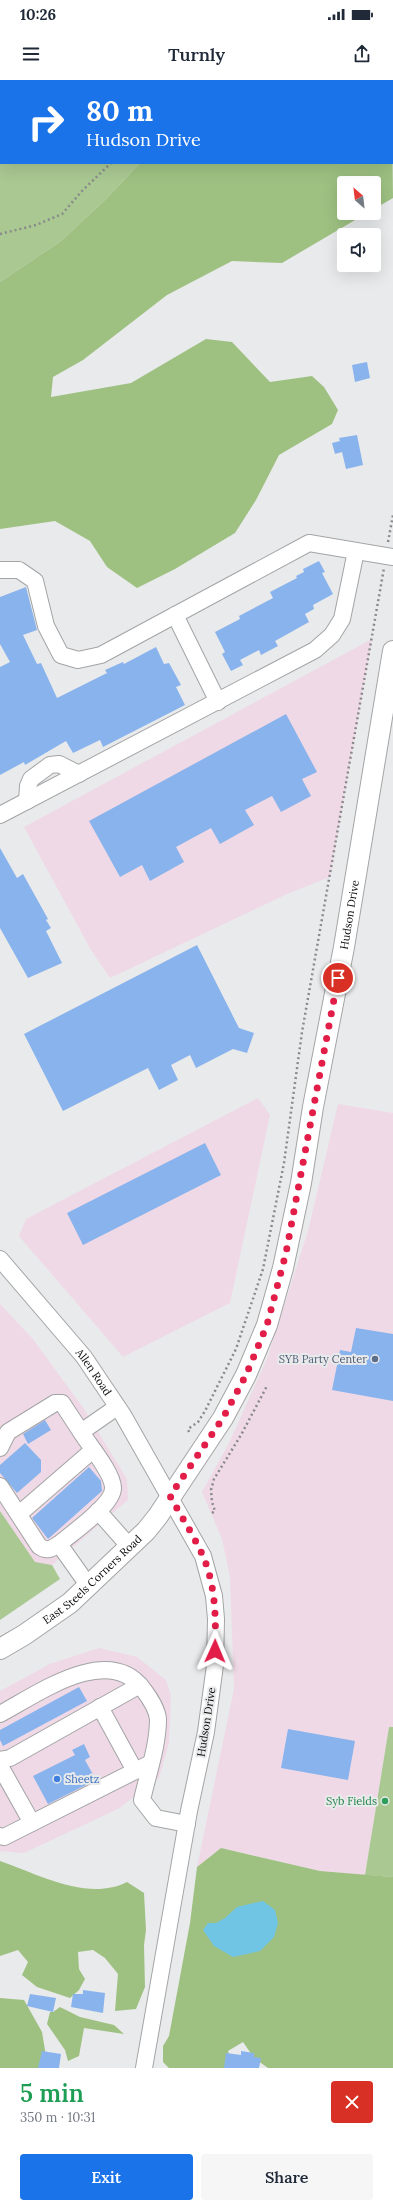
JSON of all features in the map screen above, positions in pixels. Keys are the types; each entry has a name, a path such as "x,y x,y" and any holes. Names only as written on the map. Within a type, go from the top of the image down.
{"main road":[{"name":"Hudson Drive","path":"170,1496 223,1418 246,1375 267,1325 283,1268 344,947 393,651"},
{"name":"East Steels Corners Road","path":"0,1649 24,1635 70,1602 146,1531 170,1496"}],"street":[{"path":"0,570 19,570 35,581 46,626 61,654 78,660 100,655 309,543 390,556"},
{"path":"0,815 315,650 332,635 342,619 356,551"},
{"path":"175,615 218,702"},
{"name":"Allen Road","path":"0,1259 84,1357 117,1407 170,1496"},
{"path":"0,1448 8,1432 54,1403 62,1403 93,1450 110,1478 113,1487 112,1496 98,1511 59,1544 49,1550 44,1550 0,1486"},
{"path":"81,1432 117,1407"},
{"path":"19,1514 93,1450"},
{"name":"Hudson Drive","path":"144,2068 187,1824 206,1732 215,1665 216,1619 211,1584 203,1556 170,1496"},
{"path":"98,1511 129,1546"},
{"path":"59,1544 88,1584"},
{"path":"0,1714 73,1675 101,1669 124,1674 140,1685 151,1700 158,1717 151,1763 142,1800 156,1818 187,1824"},
{"path":"0,1760 10,1758 140,1685"},
{"path":"100,1707 135,1771"},
{"path":"0,1836 4,1838 151,1763"},
{"path":"0,1766 32,1823"}],"path":[{"path":"0,234 36,225 62,214 82,191 110,164"},
{"path":"189,1432 188,1429 198,1422 205,1411 236,1349 263,1269 284,1163 302,1032 390,556 393,515"},
{"path":"212,1513 215,1511 212,1502 211,1490 214,1479 241,1435 267,1386"}],"shaded area":[{"path":"372,639 330,877 287,894 110,978 91,950 24,827"},
{"path":"258,1098 270,1115 230,1303 123,1357 19,1236 26,1219"},
{"path":"338,1104 393,1113 393,1727 389,1727 365,1875 320,1871 221,1848 197,1867 234,1689 230,1577 222,1539 202,1492 229,1443 267,1359 308,1231"},
{"path":"0,1304 33,1339 84,1409 127,1479 128,1500 52,1565 35,1563 0,1511"},
{"path":"99,1648 137,1657 166,1680 171,1696 169,1743 159,1778 118,1809 24,1853 0,1851 0,1691 50,1664"}],"green space":[{"path":"0,164 139,164 107,198 61,241 0,282"},
{"path":"139,164 393,164 393,198 381,205 381,176 337,176 337,220 355,220 342,228 337,228 337,231 282,263 232,261 167,295 83,360 53,377 51,397 131,383 206,339 232,342 270,382 312,376 324,387 338,410 332,424 279,455 256,500 235,533 175,569 137,588 107,567 90,541 55,521 0,529 0,282 61,241 107,198"},
{"path":"0,1511 35,1562 52,1565 60,1579 0,1620"},
{"name":"Syb Fields","path":"389,1727 393,1727 393,1877 365,1875"},
{"path":"221,1848 320,1871 393,1877 393,2068 268,2068 254,2058 243,2042 228,2051 234,2068 169,2068 163,2062 163,2046 169,2036 190,1923 197,1867"},
{"path":"0,1861 47,1879 80,1888 96,1889 112,1887 127,1882 144,1893 146,1930 144,1945 145,1987 136,2009 115,2011 118,1974 105,1958 93,1950 78,1952 79,1969 85,1979 79,1990 70,1998 37,1987 22,1975 28,1962 18,1950 0,1956"},
{"path":"0,1998 24,2000 42,2032 48,2068 0,2068"},
{"path":"60,2007 80,2017 114,2025 124,2034 84,2028 79,2056 68,2061 65,2050 47,2024 50,2012 53,2012"}],"water":[{"path":"263,1901 275,1910 278,1923 274,1937 260,1951 233,1957 214,1946 203,1930 208,1923 216,1923 225,1918 237,1907"}],"building":[{"path":"367,362 370,378 355,382 352,365"},
{"path":"357,435 363,465 346,469 342,452 335,454 332,443 340,441 339,438"},
{"path":"319,561 325,572 322,573 333,594 313,605 314,609 305,614 309,622 275,641 278,646 261,655 259,650 240,660 243,665 231,671 222,654 225,652 215,632 240,619 239,616 273,598 270,592 297,578 296,576 304,572 303,569"},
{"path":"26,587 37,630 23,635 37,664 41,663 57,698 107,673 105,670 123,662 124,664 156,647 164,664 169,663 181,685 176,687 185,705 103,747 100,740 73,753 66,741 25,765 24,762 0,775 0,667 10,662 0,644 0,597"},
{"path":"286,714 317,772 302,779 311,796 281,812 272,796 245,810 254,825 220,844 211,828 176,847 184,862 150,881 142,865 120,877 89,821"},
{"path":"0,848 17,878 23,874 48,919 46,920 51,928 46,931 62,963 28,978 0,928"},
{"path":"197,945 239,1028 254,1033 247,1053 233,1049 196,1068 190,1055 171,1065 178,1080 159,1090 148,1068 63,1111 24,1034"},
{"path":"205,1143 221,1175 83,1245 67,1213"},
{"path":"356,1328 393,1334 393,1401 332,1390 340,1350 351,1352"},
{"path":"45,1420 51,1430 28,1444 23,1434"},
{"path":"25,1443 41,1460 41,1472 17,1493 0,1473 0,1465"},
{"path":"89,1467 101,1481 102,1491 48,1539 32,1518"},
{"path":"79,1687 87,1701 3,1746 0,1740 0,1730"},
{"path":"288,1729 355,1741 348,1780 281,1768"},
{"path":"84,1744 90,1757 85,1760 96,1780 48,1804 33,1776 75,1755 72,1750"},
{"path":"83,1990 105,1993 103,2013 71,2007 73,1994 83,1994"},
{"path":"30,1994 56,1998 53,2012 27,2006"},
{"path":"42,2051 61,2054 59,2068 38,2068"},
{"path":"241,2051 254,2053 254,2057 261,2058 259,2068 224,2068 226,2053 241,2055"}],"place":[{"name":"SYB Party Center","path":"375,1359"},
{"name":"Sheetz","path":"57,1779"},
{"name":"Syb Fields","path":"385,1801"}],"route":[{"path":"215,1651 216,1619 214,1596 210,1577 203,1556 170,1496 195,1462 223,1418 246,1375 267,1325 283,1268 301,1183 313,1107 338,978"}]}
